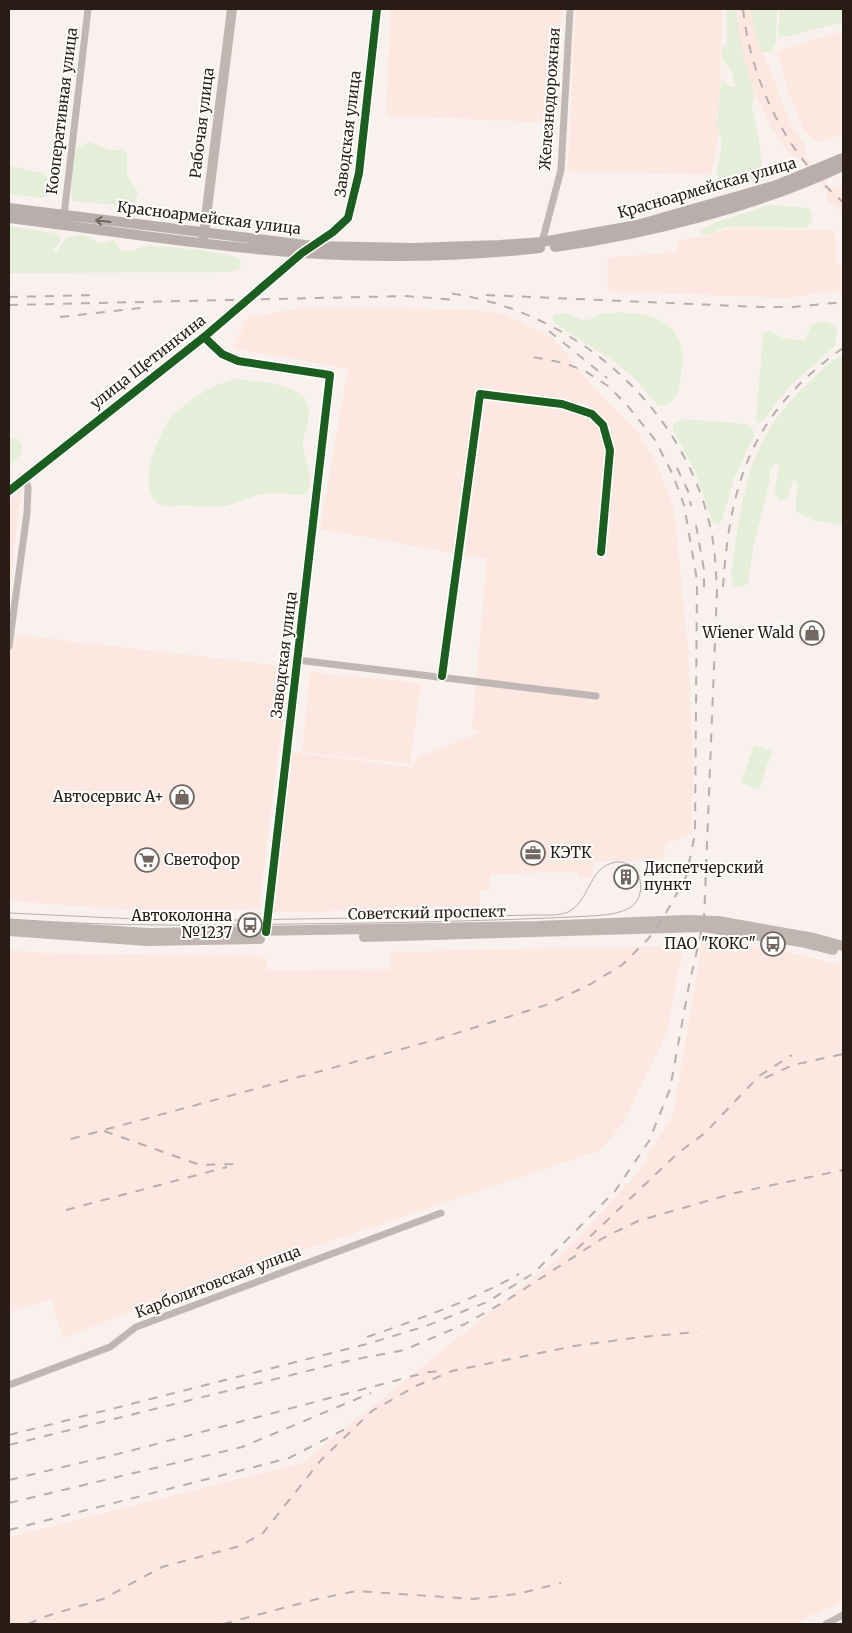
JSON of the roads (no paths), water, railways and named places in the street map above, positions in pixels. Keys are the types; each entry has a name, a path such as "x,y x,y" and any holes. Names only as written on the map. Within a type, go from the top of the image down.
{"main road":[{"name":"Рабочая улица","path":"203,238 232,9"},
{"name":"Красноармейская улица","path":"9,218 203,238 313,246 413,248 541,245 618,230 669,217 777,185 843,158"},
{"name":"Красноармейская улица","path":"9,208 302,253 437,255 600,240 670,225 807,183 843,166"},
{"name":"Советский проспект","path":"9,931 147,941 686,920 737,925 814,938 843,946"},
{"name":"Советский проспект","path":"9,924 140,933 266,935 703,927 801,942 843,953"}],"street":[{"name":"Кооперативная улица","path":"64,215 88,9"},
{"name":"Заводская улица","path":"313,246 345,222 352,210 360,173 377,9"},
{"name":"Железнодорожная","path":"541,245 561,164 570,9"},
{"name":"улица Щетинкина","path":"9,491 204,337 302,253 313,246"},
{"name":"Заводская улица","path":"204,337 222,354 238,361 330,375 266,935"},
{"path":"442,676 480,394 562,404 592,414 602,425 610,450 601,552"},
{"path":"9,646 27,513 28,486 25,478"},
{"path":"297,660 596,696"},
{"name":"Карболитовская улица","path":"9,1385 110,1347 136,1327 441,1213"},
{"path":"826,1624 843,1615"}],"tram line":[{"path":"9,913 178,921 553,915 568,912 575,907 598,872 604,866 612,863 621,862 629,864 635,869 641,884 637,900 631,907 617,913 592,916 220,925 114,924 9,919"}],"railway":[{"path":"743,9 754,63 775,115 788,139 804,162 843,202"},
{"path":"9,1435 367,1344 426,1326 487,1302 534,1273 615,1191 649,1141 670,1089 689,985 704,920 717,591 711,530 697,485 676,443 649,405 616,371 579,342 538,320 494,303 448,293"},
{"path":"9,297 96,295"},
{"path":"486,295 760,307 792,307 843,302"},
{"path":"9,305 406,296 456,300"},
{"path":"60,317 141,308"},
{"path":"549,331 607,378"},
{"path":"723,587 726,549 732,514 740,481 752,451 767,424 787,397 812,372 843,348"},
{"path":"71,1139 435,1040 546,1005 589,985 622,965 649,938 662,920 686,877 695,834 697,580 684,505 673,475 655,440 627,405 608,386 585,371 564,363 528,356"},
{"path":"677,468 688,491 691,506"},
{"path":"696,525 704,570 704,594"},
{"path":"765,1078 793,1065 843,1054"},
{"path":"577,1249 678,1153 705,1133 759,1076 792,1055"},
{"path":"104,1131 200,1165 238,1164"},
{"path":"66,1210 227,1167"},
{"path":"9,1445 352,1360 404,1350 465,1324 504,1302 603,1238 638,1221 735,1193 843,1170"},
{"path":"367,1337 464,1301 519,1274"},
{"path":"28,1624 47,1616 103,1599 162,1567 240,1546 263,1533 321,1460 372,1411 416,1386 452,1371 574,1346 698,1332"},
{"path":"9,1480 126,1452 428,1372 444,1371"},
{"path":"9,1503 242,1447 371,1393"},
{"path":"9,1530 289,1458 347,1428"},
{"path":"223,1624 317,1599 357,1591 473,1599 517,1594 561,1583"}],"place":[{"name":"Wiener Wald","path":"812,633"},
{"name":"Автосервис А+","path":"182,797"},
{"name":"КЭТК","path":"533,853"},
{"name":"Светофор","path":"147,860"},
{"name":"Диспетчерский пункт","path":"626,877"},
{"name":"Автоколонна №1237","path":"250,925"},
{"name":"ПАО \"КОКС\"","path":"773,944"}]}
